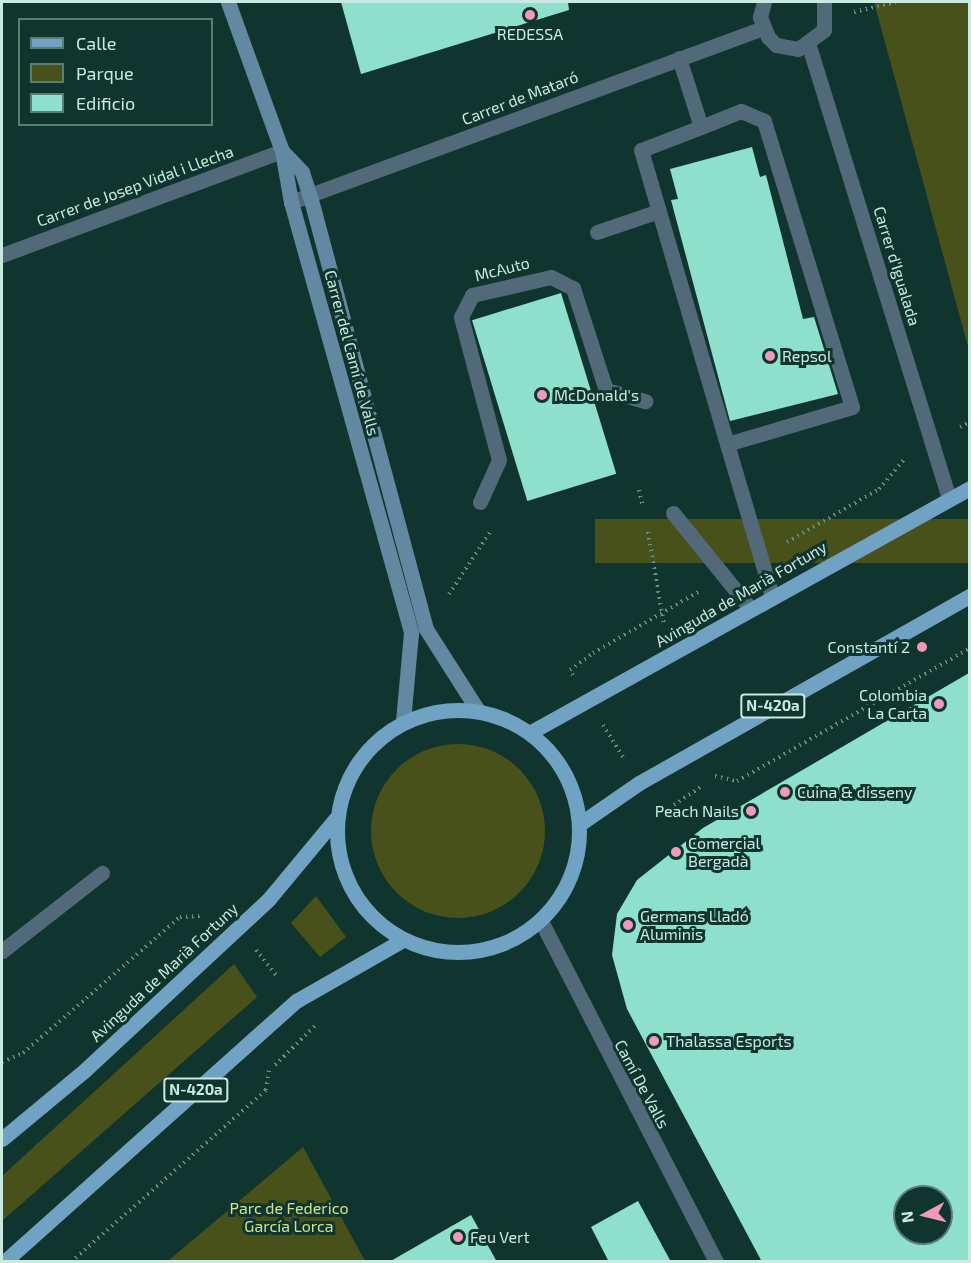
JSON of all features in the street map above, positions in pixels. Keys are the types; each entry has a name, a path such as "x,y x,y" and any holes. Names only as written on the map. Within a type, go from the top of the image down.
{"main road":[{"name":"Carrer del Camí de Valls","path":"228,2 282,151 291,202 418,631 477,709"},
{"path":"282,151 302,172 310,196 418,631"},
{"name":"Avinguda de Marià Fortuny","path":"531,732 590,703 750,608 969,488"},
{"name":"N-420a","path":"581,823 639,783 969,596"},
{"name":"Carrer del Camí de Valls","path":"403,721 418,631"},
{"path":"477,709 531,732 570,785 581,823 574,865 541,921 500,946 474,953 438,951 403,940 356,897 343,872 336,818 358,760 403,721 443,710 477,709"},
{"name":"Avinguda de Marià Fortuny","path":"2,1139 85,1070 293,876 336,818"},
{"name":"N-420a","path":"4,1262 297,1001 403,940"}],"street":[{"path":"764,2 763,28 776,45 809,46 827,19 824,2"},
{"name":"Carrer de Mataró","path":"291,202 763,28"},
{"name":"Carrer d'Igualada","path":"809,46 949,498"},
{"path":"679,58 701,127"},
{"path":"727,444 852,407 764,121 741,111 641,150 727,444 772,596"},
{"name":"Carrer de Josep Vidal i Llecha","path":"2,255 282,151"},
{"path":"597,232 659,211"},
{"name":"McAuto","path":"480,502 499,460 461,317 472,295 551,277 573,288 606,390 645,401"},
{"path":"673,513 750,608"},
{"path":"2,951 102,873"},
{"name":"Camí De Valls","path":"541,921 716,1262"}],"path":[{"path":"827,19 896,2"},
{"path":"639,490 644,513"},
{"path":"418,631 495,522"},
{"path":"646,524 670,655"},
{"path":"570,670 659,815 715,776 737,781 969,648"},
{"path":"2,1062 23,1053 180,917 200,918 217,902 319,1028 268,1071 267,1090 71,1262"}],"green space":[{"path":"874,2 969,2 969,350"},
{"path":"595,519 969,519 969,563 595,563"},
{"path":"458,744 475,745 491,750 507,758 520,769 531,782 539,798 544,814 544,848 539,864 531,880 520,893 507,904 491,912 475,917 458,918 441,917 425,912 409,904 396,893 385,880 377,864 372,848 371,831 372,814 377,798 385,782 396,769 409,758 425,750 441,745"},
{"path":"316,896 346,937 320,957 291,923"},
{"path":"234,964 257,997 2,1221 2,1176"},
{"name":"Parc de Federico García Lorca","path":"303,1147 365,1261 168,1261"}],"building":[{"path":"341,2 568,2 569,10 361,74"},
{"path":"752,147 760,177 766,175 803,319 814,317 838,394 730,421 671,200 678,199 670,169"},
{"name":"McDonald's","path":"561,293 616,474 527,501 472,320"},
{"path":"969,673 969,1262 762,1262 627,1009 612,955 617,914 637,880 703,828"},
{"path":"638,1201 671,1262 609,1262 591,1227"},
{"name":"Feu Vert","path":"471,1215 497,1262 389,1262"}],"place":[{"name":"REDESSA","path":"530,15"},
{"name":"Repsol","path":"770,356"},
{"name":"McDonald's","path":"542,395"},
{"name":"Constantí 2","path":"922,647"},
{"name":"Colombia La Carta","path":"939,704"},
{"name":"Cuina & disseny","path":"785,792"},
{"name":"Peach Nails","path":"751,811"},
{"name":"Comercial Bergadà","path":"676,852"},
{"name":"Germans Lladó Aluminis","path":"628,925"},
{"name":"Thalassa Esports","path":"654,1041"},
{"name":"Feu Vert","path":"458,1237"}]}
